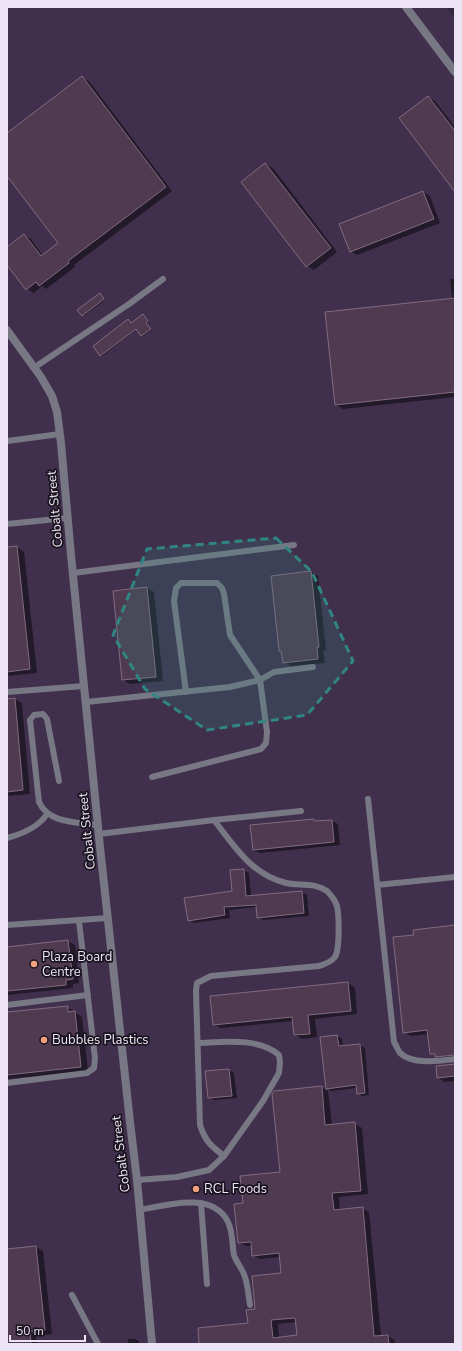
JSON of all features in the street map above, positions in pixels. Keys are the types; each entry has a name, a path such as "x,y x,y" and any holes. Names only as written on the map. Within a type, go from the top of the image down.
{"street":[{"path":"406,7 455,72"},
{"name":"Cobalt Street","path":"7,330 34,367 52,396 57,412 98,825 137,1180 152,1344"}],"lane":[{"path":"34,367 129,304 163,279"},
{"path":"7,441 60,434"},
{"path":"7,524 67,518"},
{"path":"73,573 294,545"},
{"path":"152,777 261,749 266,743 268,732 260,680 230,635 224,594 219,584 214,582 182,583 176,588 174,601 186,692"},
{"path":"86,702 230,687 260,680 274,672 313,667"},
{"path":"7,692 84,686"},
{"path":"59,782 47,719 43,714 34,715 30,720 39,802 42,810 59,819 98,825"},
{"path":"368,799 394,1042 400,1053 411,1059 422,1061 455,1059"},
{"path":"99,834 301,811"},
{"path":"7,838 15,836 36,826 42,822 47,814"},
{"path":"214,820 246,861 259,871 274,879 298,884 314,885 326,891 334,899 337,908 339,944 336,956 329,962 319,966 211,976 202,979 197,983 200,1125 204,1137 224,1156"},
{"path":"377,885 455,877"},
{"path":"7,925 108,918"},
{"path":"7,1083 87,1073 94,1068 95,1058 79,920"},
{"path":"7,1005 88,995"},
{"path":"137,1180 177,1177 210,1170 224,1156 263,1101 279,1072 279,1055 267,1047 255,1044 233,1042 198,1043"},
{"path":"140,1210 179,1203 209,1204 217,1210 228,1222 235,1257 246,1281 250,1305"},
{"path":"201,1203 207,1284"},
{"path":"72,1295 98,1344"}],"highlighted area":[{"path":"276,538 312,572 353,661 307,715 207,730 145,689 113,635 147,549"}],"shaded area":[{"path":"7,7 446,7 455,19 455,1344 7,1344"}],"building":[{"path":"82,76 166,187 68,261 69,263 39,286 36,282 26,290 7,265 7,247 24,234 41,256 58,243 7,176 7,133"},
{"path":"428,96 455,131 455,192 399,118"},
{"path":"265,163 331,248 306,267 241,182"},
{"path":"423,191 434,219 350,252 339,224"},
{"path":"100,293 104,299 82,316 77,310"},
{"path":"455,298 455,392 335,405 325,312"},
{"path":"143,314 148,321 146,323 151,329 141,336 136,329 100,356 93,346 128,319 131,323"},
{"path":"17,546 30,669 7,672 7,547"},
{"path":"311,571 319,647 317,647 318,659 283,663 281,651 279,651 271,576"},
{"path":"147,587 156,677 122,680 113,591"},
{"path":"15,698 23,790 7,792 7,699"},
{"path":"314,819 314,821 332,820 334,842 253,850 250,825"},
{"path":"244,869 246,896 302,891 304,913 257,918 256,905 224,907 225,915 188,921 184,898 232,891 230,870"},
{"path":"455,925 455,1055 435,1057 435,1054 430,1054 427,1030 403,1033 393,937 414,935 413,930"},
{"path":"68,940 73,979 66,980 66,985 7,991 7,947"},
{"path":"348,982 351,1011 308,1015 310,1034 294,1035 292,1017 213,1025 210,996"},
{"path":"68,1006 68,1012 75,1011 81,1067 7,1075 7,1012"},
{"path":"337,1035 339,1046 360,1044 365,1093 357,1094 356,1085 326,1089 320,1037"},
{"path":"455,1064 455,1076 437,1078 436,1066"},
{"path":"229,1069 232,1096 208,1098 205,1071"},
{"path":"322,1086 325,1125 355,1122 361,1191 332,1193 334,1210 363,1207 374,1336 388,1335 389,1344 199,1344 198,1328 248,1323 246,1310 255,1309 252,1276 281,1273 279,1253 252,1256 251,1242 238,1243 234,1204 243,1203 240,1176 280,1172 272,1094 274,1091","holes":["295,1318 297,1335 273,1338 271,1320"]},
{"path":"36,1246 45,1330 30,1332 31,1344 7,1344 7,1249"}],"place":[{"name":"Plaza Board Centre","path":"34,964"},
{"name":"Bubbles Plastics","path":"44,1040"},
{"name":"RCL Foods","path":"196,1189"}]}
